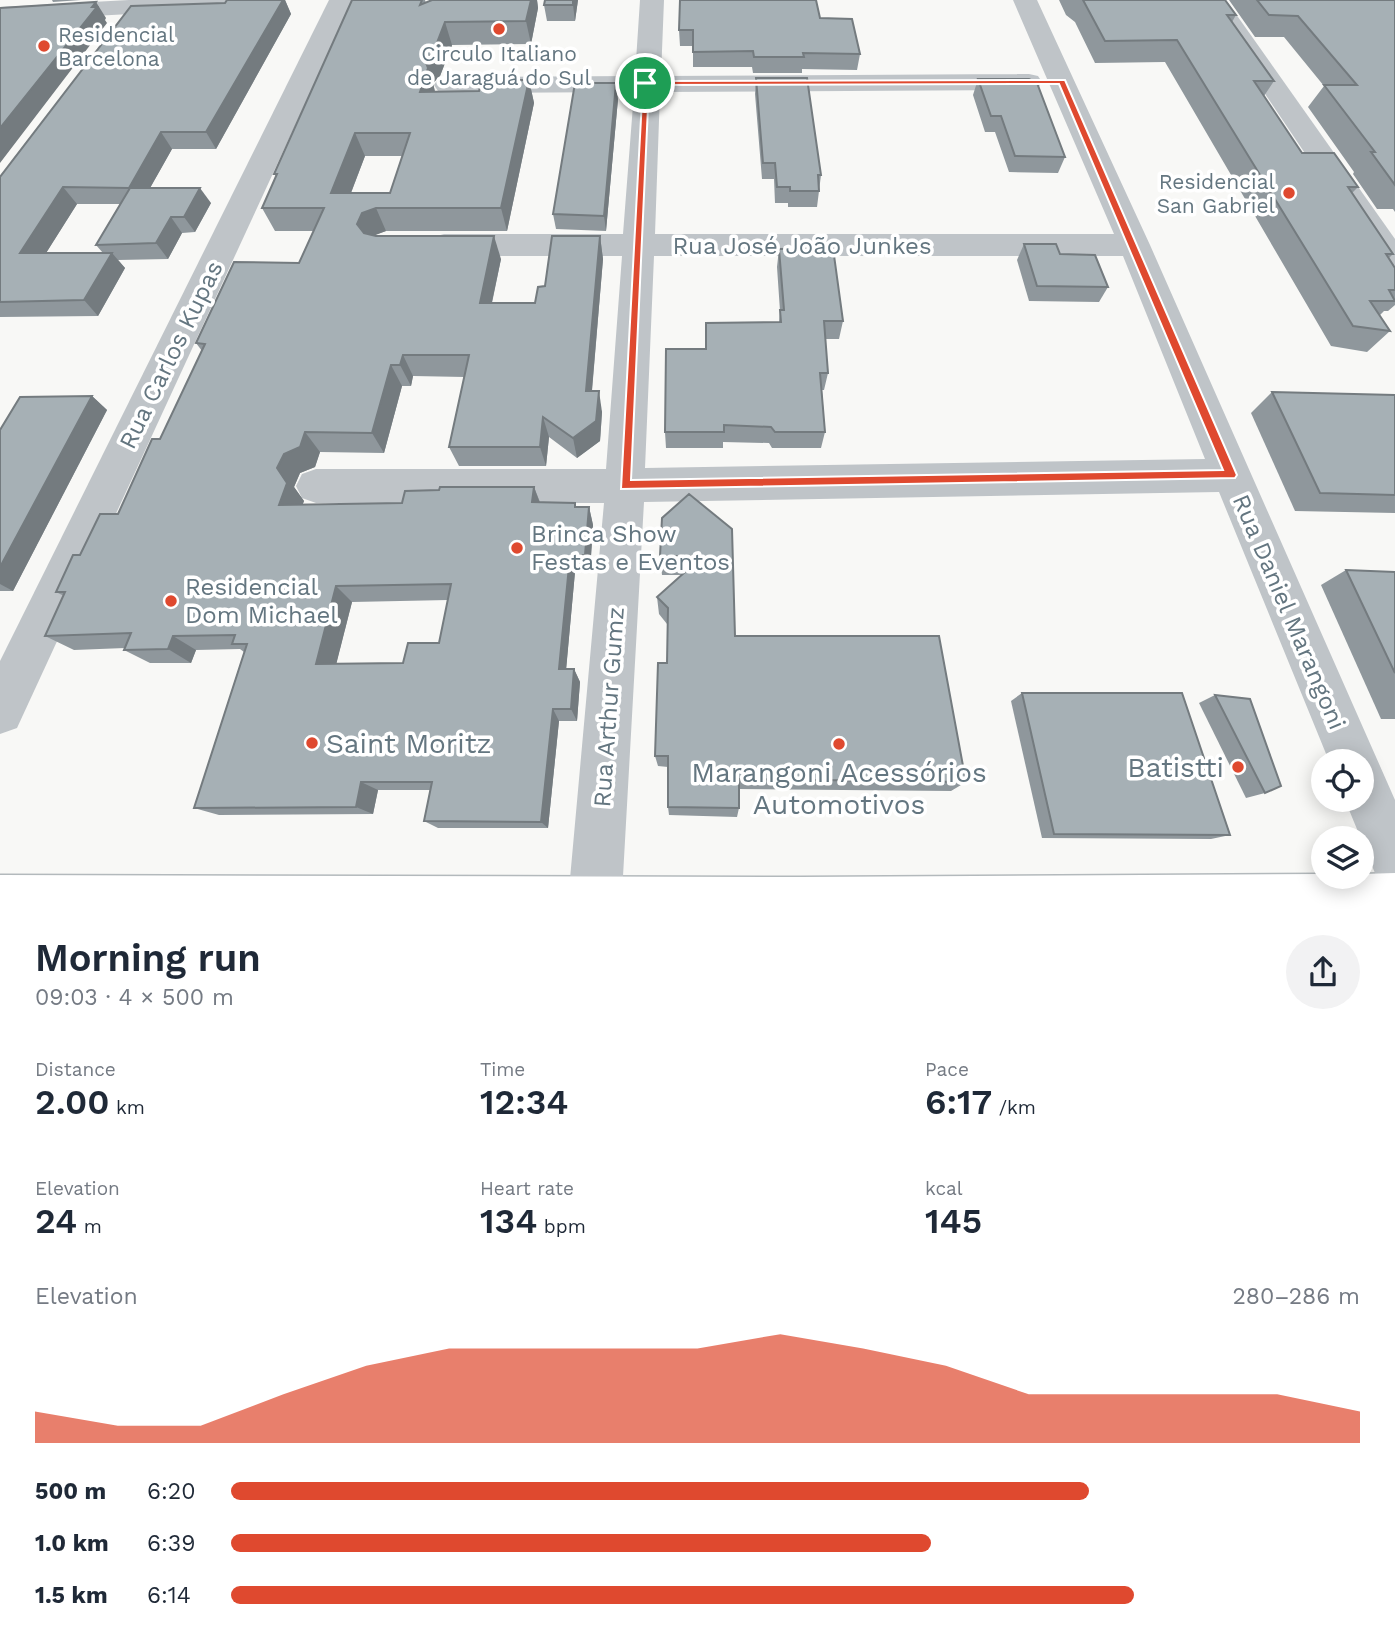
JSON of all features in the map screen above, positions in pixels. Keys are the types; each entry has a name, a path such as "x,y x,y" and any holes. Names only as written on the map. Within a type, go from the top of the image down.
{"main road":[{"path":"0,902 595,908 1069,906 1395,900"}],"street":[{"path":"0,14 263,0"},
{"name":"Rua Carlos Kupas","path":"0,711 341,0"},
{"name":"Rua Arthur Gumz","path":"595,908 625,485 645,83 652,0"},
{"name":"Rua Daniel Marangoni","path":"1025,0 1134,245 1348,749"},
{"path":"1214,0 1395,263"},
{"path":"112,38 136,6"},
{"path":"447,85 1062,82"},
{"name":"Rua José João Junkes","path":"412,245 1134,245"},
{"path":"316,486 625,485 1231,475"},
{"path":"1374,810 1395,860"}],"building":[{"path":"227,0 283,0 206,132 161,132 129,188 63,187 20,253 112,253 84,300 0,302 0,177 131,6 225,3"},
{"path":"352,0 422,0 420,5 432,0 531,0 526,21 445,22 433,53 425,60 428,68 420,92 479,91 482,80 529,80 501,208 376,208 362,213 357,224 364,233 376,236 494,236 480,303 535,303 538,287 545,286 552,236 600,236 586,391 599,391 596,421 573,438 543,417 540,447 449,447 469,355 403,355 400,365 391,365 372,433 305,432 300,447 284,454 277,468 287,483 279,505 402,503 405,491 439,490 440,487 534,487 532,502 575,503 575,507 589,507 585,555 570,556 559,669 574,669 571,709 553,709 541,822 424,821 432,782 361,782 356,807 194,808 247,644 232,644 235,635 173,636 168,649 124,650 131,633 45,636 65,592 56,592 73,555 80,555 100,514 118,514 152,439 160,439 205,344 196,343 234,262 299,263 324,208 262,208 277,174 274,174","holes":["355,133 410,133 390,193 331,193","451,584 439,643 408,643 403,663 316,664 336,586"]},
{"path":"545,0 573,0 573,5 544,5"},
{"path":"680,0 816,0 820,18 852,19 860,54 803,53 804,57 754,57 753,51 693,52 693,30 679,30"},
{"path":"1083,0 1225,0 1236,15 1227,15 1274,81 1254,81 1302,153 1334,153 1358,187 1348,187 1393,254 1386,254 1395,268 1395,290 1389,290 1395,301 1370,301 1390,331 1353,326 1177,40 1105,41"},
{"path":"1257,0 1395,0 1395,185 1371,152 1375,152 1324,85 1357,85 1298,16 1269,15"},
{"path":"96,2 92,7 97,7 0,128 0,8"},
{"path":"756,78 807,78 821,175 818,175 819,191 790,191 790,187 777,187 775,163 763,163"},
{"path":"978,79 1029,79 1037,83 1065,157 1015,156 1001,116 991,116"},
{"path":"575,83 616,83 604,216 553,214"},
{"path":"130,188 200,188 184,217 171,217 156,243 96,245"},
{"path":"1024,244 1056,244 1060,254 1095,255 1108,287 1037,286"},
{"path":"833,248 843,321 824,321 828,373 820,373 825,432 775,432 771,427 724,425 724,432 665,432 666,349 706,349 706,323 781,322 780,310 784,310 779,249"},
{"path":"1272,392 1395,395 1395,495 1320,493"},
{"path":"92,396 0,567 0,430 20,397"},
{"path":"689,494 732,529 735,636 939,636 966,782 739,779 739,808 668,807 668,756 655,756 658,663 667,663 668,608 657,597 703,556 660,556 662,518"},
{"path":"1346,570 1395,572 1395,673"},
{"path":"1022,693 1182,693 1230,835 1054,834"},
{"path":"1215,695 1250,699 1281,786 1265,793"}],"place":[{"name":"Circulo Italiano de Jaraguá do Sul","path":"499,29"},
{"name":"Residencial Barcelona","path":"44,46"},
{"name":"Residencial San Gabriel","path":"1289,193"},
{"name":"Brinca Show Festas e Eventos","path":"517,548"},
{"name":"Residencial Dom Michael","path":"171,601"},
{"name":"Saint Moritz","path":"312,743"},
{"name":"Marangoni Acessórios Automotivos","path":"839,744"},
{"name":"Batistti","path":"1238,767"}],"route":[{"path":"1062,82 1231,475 625,485 645,83 1062,82"}]}
